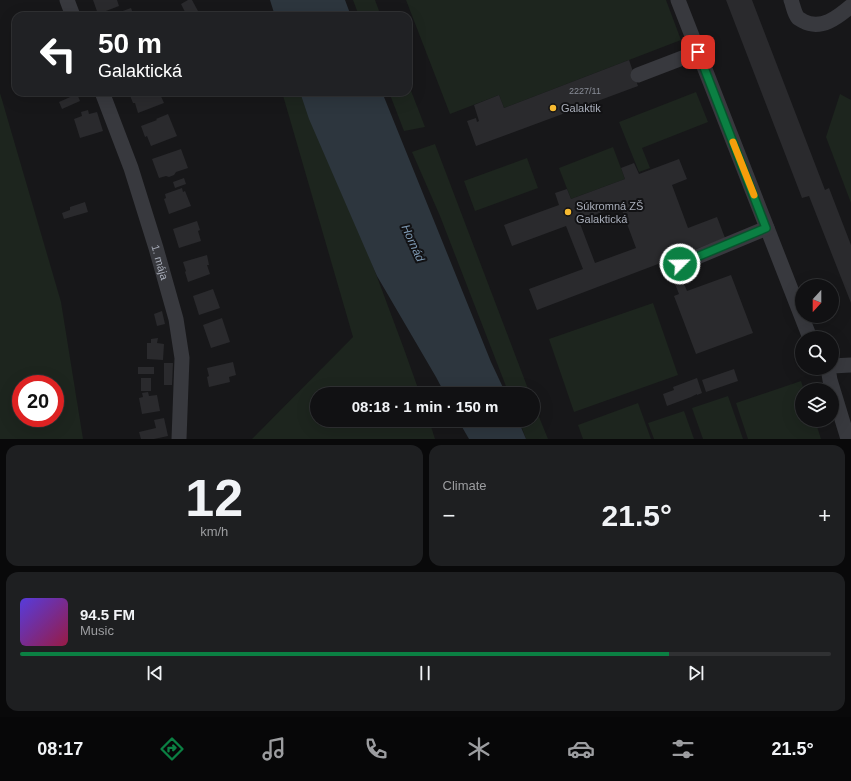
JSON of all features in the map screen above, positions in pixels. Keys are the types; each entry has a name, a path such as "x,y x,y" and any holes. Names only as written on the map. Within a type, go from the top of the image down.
{"street":[{"path":"68,0 72,12"},
{"path":"678,0 807,331"},
{"path":"791,0 798,18 806,23 814,25 823,24 832,20 851,6"},
{"path":"638,75 698,52"},
{"name":"1. mája","path":"103,96 133,175 176,319 182,358 179,439"},
{"path":"680,264 766,228"},
{"path":"839,366 851,365"},
{"path":"829,375 848,439"}],"shaded area":[{"path":"353,0 375,0 380,12 358,12"},
{"path":"406,0 666,0 681,40 504,108 499,95 450,114 412,16 412,12 411,12"},
{"path":"696,92 708,122 642,148 650,168 639,172 619,122"},
{"path":"0,93 61,302 83,439 0,439"},
{"path":"412,93 425,127 404,131 391,96 412,96"},
{"path":"840,94 851,100 851,203 826,137"},
{"path":"283,96 309,96 418,387 310,387 310,427 431,427 435,439 252,439 353,337"},
{"path":"435,144 527,387 506,387 440,216 412,152"},
{"path":"613,147 625,179 571,199 559,168"},
{"path":"527,158 538,188 475,211 464,181"},
{"path":"653,303 678,375 574,412 549,339"},
{"path":"795,383 795,427 817,427 821,439 748,439 736,403"},
{"path":"728,396 743,439 703,439 692,408"},
{"path":"638,403 651,439 583,439 578,425"},
{"path":"684,411 694,439 654,439 648,423"},
{"path":"540,419 548,439 526,439 522,427 540,427"}],"water":[{"path":"270,0 345,0 350,12 274,12"},
{"name":"Hornád","path":"301,96 384,96 491,362 503,387 441,387 377,276 309,119"},
{"path":"462,427 521,427 526,439 469,439"}],"building":[{"path":"93,0 117,0 119,6 103,12 97,12"},
{"path":"188,0 192,0 198,11 185,12 181,4"},
{"path":"726,0 752,0 825,190 829,188 851,245 851,303 809,196 802,198"},
{"path":"131,8 132,12 120,12"},
{"path":"629,60 638,86 476,146 467,121 476,118 477,122 479,121 474,105 499,95 504,108"},
{"path":"72,96 78,96 80,101 62,109 59,102"},
{"path":"130,96 161,96 164,103 138,113 135,103 133,103"},
{"path":"88,110 89,114 97,112 103,131 80,138 74,119 82,116 81,112"},
{"path":"168,114 177,136 151,146 147,136 145,137 141,126"},
{"path":"181,149 188,168 176,172 174,175 169,177 166,176 159,178 152,159"},
{"path":"679,159 687,179 672,185 688,228 717,217 725,238 673,258 687,291 731,275 753,333 696,354 674,296 679,294 666,261 537,310 529,289 583,269 566,226 512,246 504,225 559,205 555,193 567,189 571,199 625,179 621,168 634,163 639,174","holes":["620,205 636,248 595,263 579,221"]},
{"path":"184,178 186,184 175,188 173,182"},
{"path":"182,188 183,192 185,191 191,206 169,214 164,199 166,198 165,194"},
{"path":"85,202 88,212 64,219 62,213 70,210 70,207"},
{"path":"197,221 201,241 179,248 173,229"},
{"path":"207,255 209,265 207,265 210,274 188,282 183,262"},
{"path":"213,289 220,308 199,315 193,296"},
{"path":"162,311 165,324 157,326 154,314"},
{"path":"222,318 230,342 211,348 203,325"},
{"path":"158,338 157,343 164,344 163,360 147,359 147,343 151,343 151,339"},
{"path":"233,362 236,375 229,377 230,382 209,387 207,368"},
{"path":"164,363 173,363 172,385 164,385"},
{"path":"138,367 154,367 154,374 138,374"},
{"path":"734,369 738,381 706,392 702,380"},
{"path":"141,378 151,378 151,391 141,391"},
{"path":"697,378 702,393 667,406 663,394 674,390 673,387"},
{"path":"148,392 149,396 157,395 160,411 142,414 139,398 143,397 142,393"},
{"path":"164,418 168,436 154,439 141,439 139,432 156,428 154,420"}],"slow traffic":[{"path":"733,142 754,195"}],"place":[{"name":"Galaktik","path":"553,108"},
{"name":"Súkromná ZŠ Galaktická","path":"568,212"}],"route":[{"path":"680,264 766,228 698,52"}]}
